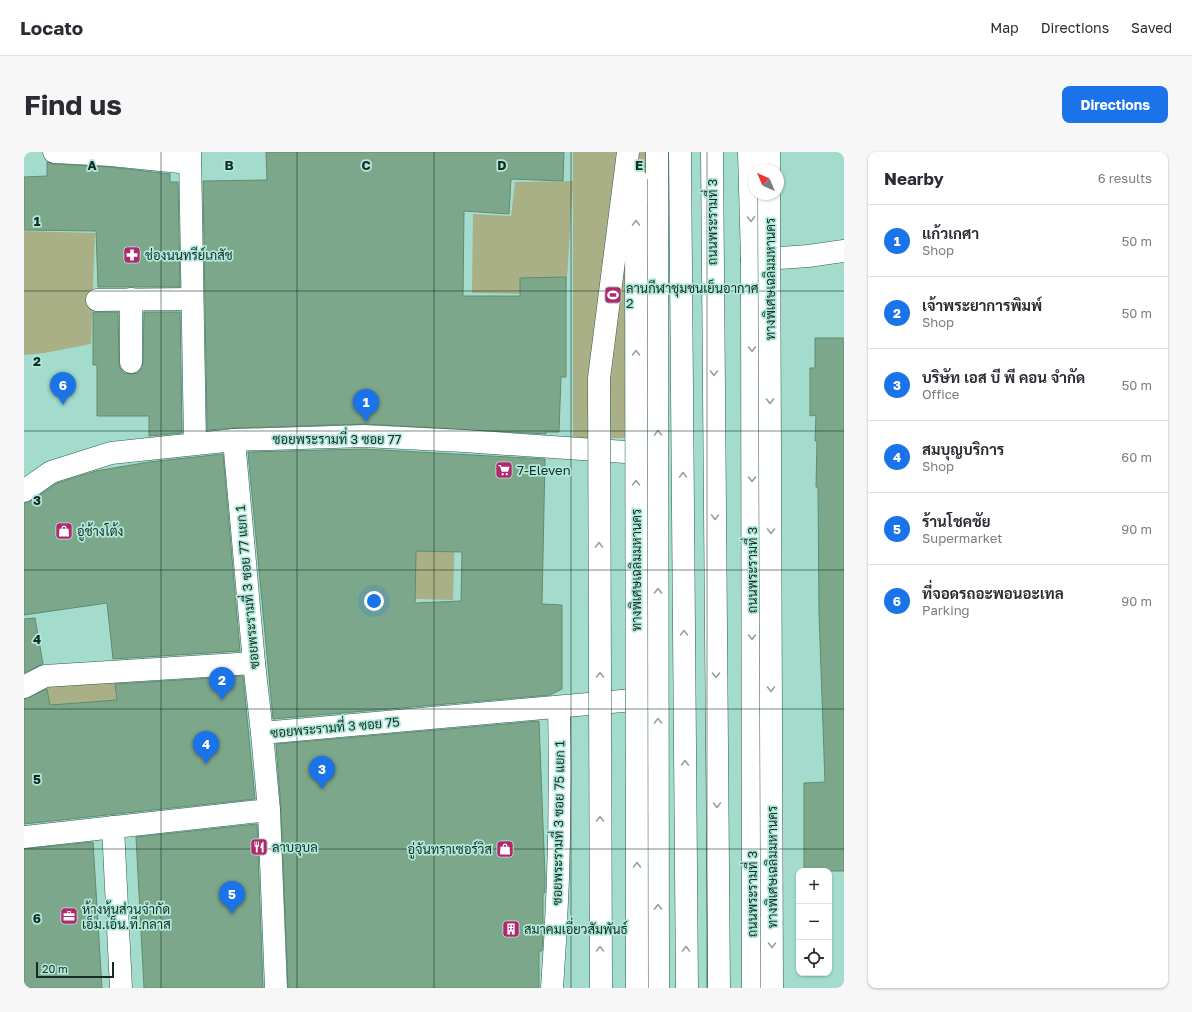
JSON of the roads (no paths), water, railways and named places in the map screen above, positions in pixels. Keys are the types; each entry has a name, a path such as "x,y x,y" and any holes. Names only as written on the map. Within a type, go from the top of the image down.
{"main road":[{"path":"54,152 190,158 195,443"},
{"path":"601,988 599,378 628,152"},
{"name":"ทางพิเศษเฉลิมมหานคร","path":"636,152 637,988"},
{"path":"657,152 658,988"},
{"path":"680,152 687,988"},
{"name":"ถนนพระรามที่ 3","path":"712,152 719,988"},
{"name":"ถนนพระรามที่ 3","path":"750,152 752,260 753,988"},
{"path":"769,152 769,164"},
{"name":"ทางพิเศษเฉลิมมหานคร","path":"769,200 772,988"},
{"path":"752,260 808,256 844,251"},
{"path":"131,299 131,362"},
{"path":"97,300 192,299"},
{"name":"ซอยพระรามที่ 3 ซอย 77","path":"24,491 51,472 111,453 234,440 364,436 658,454"},
{"name":"ซอยพระรามที่ 3 ซอย 77 แยก 1","path":"234,440 254,663 262,734"},
{"path":"24,687 45,676 254,663"},
{"name":"ซอยพระรามที่ 3 ซอย 75","path":"276,988 269,810 262,734 658,697"},
{"name":"ซอยพระรามที่ 3 ซอย 75 แยก 1","path":"552,988 557,920 559,707"},
{"path":"24,837 269,810"},
{"path":"113,827 121,988"}],"place":[{"name":"ช่องนนทรีย์เภสัช","path":"132,255"},
{"name":"ลานกีฬาชุมชนเย็นอากาศ 2","path":"613,295"},
{"name":"ที่จอดรถอะพอนอะเทล","path":"63,405"},
{"name":"แก้วเกศา","path":"366,422"},
{"name":"7-Eleven","path":"504,470"},
{"name":"อู่ช้างโต้ง","path":"64,531"},
{"name":"เจ้าพระยาการพิมพ์","path":"222,700"},
{"name":"สมบุญบริการ","path":"206,764"},
{"name":"บริษัท เอส บี พี คอน จำกัด","path":"322,789"},
{"name":"ลาบอุบล","path":"259,847"},
{"name":"อู่จันทราเซอร์วิส","path":"505,849"},
{"name":"ร้านโชคชัย","path":"232,914"},
{"name":"ห้างหุ้นส่วนจำกัด เอ็ม.เอ็น.ที.กลาส","path":"69,916"},
{"name":"สมาคมเอี่ยวสัมพันธ์","path":"511,929"}]}
